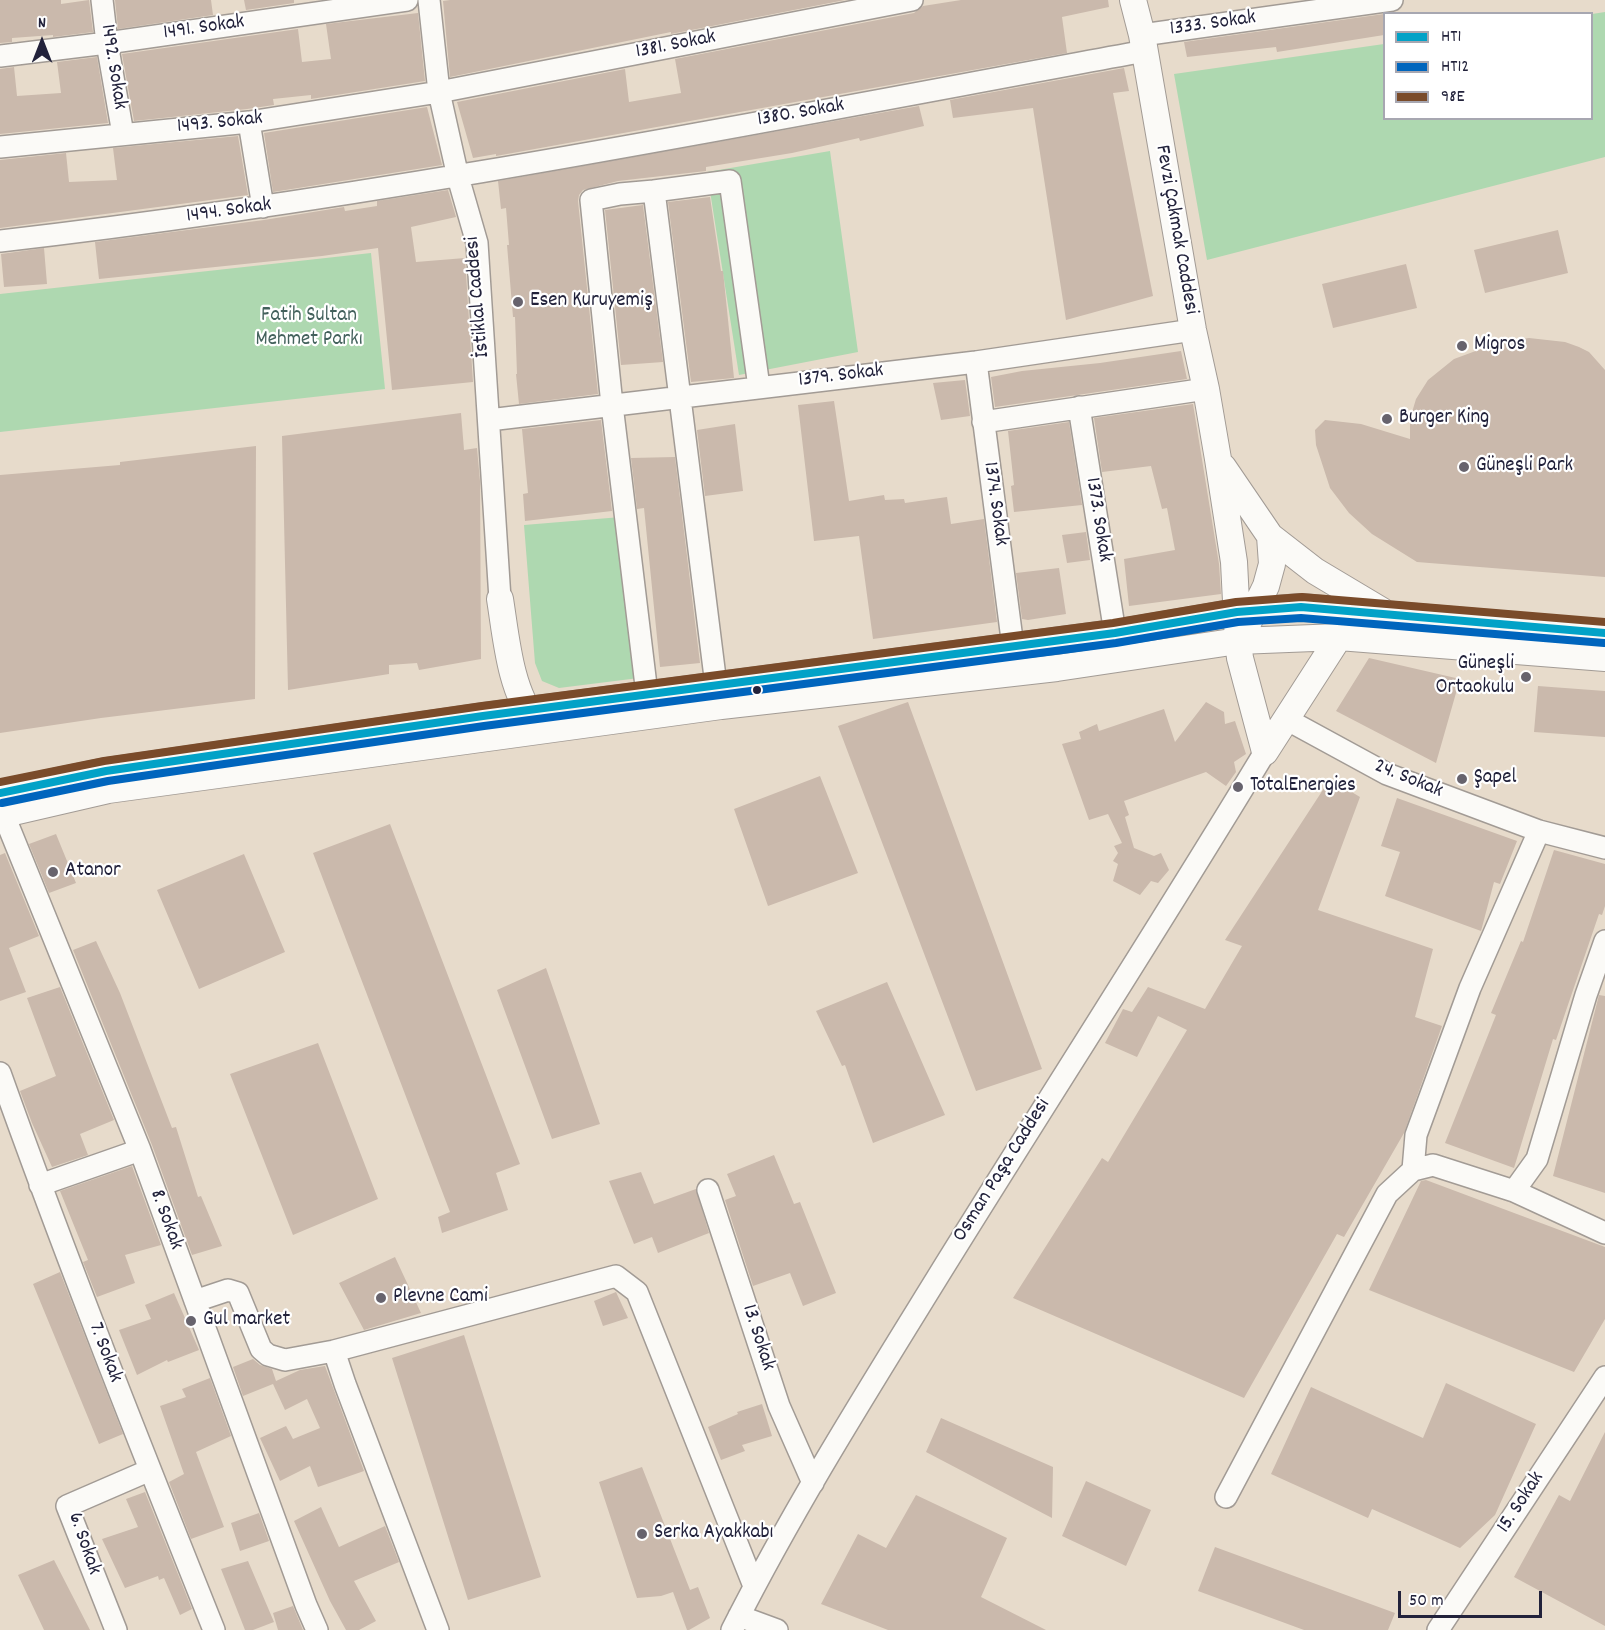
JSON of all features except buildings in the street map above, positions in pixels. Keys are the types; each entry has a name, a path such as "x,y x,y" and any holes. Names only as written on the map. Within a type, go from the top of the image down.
{"main road":[{"name":"Fevzi Çakmak Caddesi","path":"1133,0 1143,43 1193,330 1206,389 1234,562 1246,611 1238,641 1264,752"},
{"path":"1218,459 1270,536 1315,571 1388,615"},
{"path":"1246,611 1266,586 1272,564 1270,536"},
{"path":"500,598 509,656 527,710 534,721 542,726 568,727"},
{"path":"483,716 497,705 501,694 498,643 500,598"},
{"path":"1,807 106,771 483,716 1115,633 1246,611 1301,607 1605,633"},
{"path":"1,807 108,790 722,706 1057,668 1238,641 1339,637 1605,658"},
{"name":"Osman Paşa Caddesi","path":"1264,752 1339,637"}],"street":[{"name":"1492. Sokak","path":"102,0 123,134"},
{"name":"1491. Sokak","path":"0,56 407,0"},
{"name":"İstiklal Caddesi","path":"429,0 440,92 458,177 477,243 500,598"},
{"name":"1381. Sokak","path":"440,92 912,0"},
{"name":"1333. Sokak","path":"1143,43 1392,0"},
{"name":"1380. Sokak","path":"458,177 1143,43"},
{"name":"1493. Sokak","path":"0,147 249,122 440,92"},
{"path":"249,122 263,207"},
{"name":"1494. Sokak","path":"0,241 263,207 458,177"},
{"path":"647,694 612,405 591,200 620,194 730,181 759,387"},
{"path":"654,191 716,685"},
{"name":"1379. Sokak","path":"489,420 976,362 1193,330"},
{"name":"1374. Sokak","path":"976,362 1013,647"},
{"path":"983,422 1206,389"},
{"name":"1373. Sokak","path":"1079,407 1115,633"},
{"name":"24. Sokak","path":"1286,719 1387,774 1539,831 1605,848"},
{"name":"Osman Paşa Caddesi","path":"736,1623 754,1586 813,1483 910,1322 1264,752"},
{"name":"8. Sokak","path":"1,807 140,1150 317,1630"},
{"path":"1413,1170 1416,1135 1470,988 1539,831"},
{"path":"1514,1191 1537,1159 1586,995 1605,941"},
{"name":"7. Sokak","path":"0,1073 40,1185 214,1630"},
{"path":"40,1185 140,1150"},
{"path":"1226,1497 1387,1194 1413,1170 1433,1165 1514,1191 1605,1233"},
{"name":"13. Sokak","path":"708,1190 779,1406 813,1483"},
{"path":"195,1301 228,1290 238,1293 261,1349 276,1359 285,1360 334,1351 616,1276 637,1292 754,1586"},
{"path":"334,1351 438,1630"},
{"name":"15. Sokak","path":"1438,1630 1605,1377"},
{"name":"6. Sokak","path":"117,1630 67,1506 150,1470"},
{"path":"736,1623 777,1630"}],"green space":[{"path":"1605,12 1605,157 1207,260 1174,74 1383,44 1383,120 1593,120 1593,14"},
{"path":"830,151 858,352 739,375 707,172"},
{"name":"Fatih Sultan Mehmet Parkı","path":"371,253 385,389 0,432 0,294"},
{"path":"621,517 639,678 559,688 542,681 535,663 524,525"}],"transit line":[{"name":"98E","path":"0,782 104,761 482,706 1113,623 1236,602 1302,597 1605,622"},
{"name":"HT1","path":"0,793 106,771 483,716 1115,633 1237,612 1301,607 1605,633"},
{"name":"HT12","path":"2,803 108,781 484,726 1116,643 1238,622 1301,618 1604,643"}],"place":[{"name":"Esen Kuruyemiş","path":"518,302"},
{"name":"Migros","path":"1462,346"},
{"name":"Burger King","path":"1387,419"},
{"name":"Güneşli Park","path":"1464,467"},
{"name":"Güneşli Ortaokulu","path":"1526,677"},
{"name":"Şapel","path":"1462,779"},
{"name":"TotalEnergies","path":"1238,787"},
{"name":"Atanor","path":"53,872"},
{"name":"Plevne Cami","path":"381,1298"},
{"name":"Gul market","path":"191,1321"},
{"name":"Serka Ayakkabı","path":"642,1534"}]}
